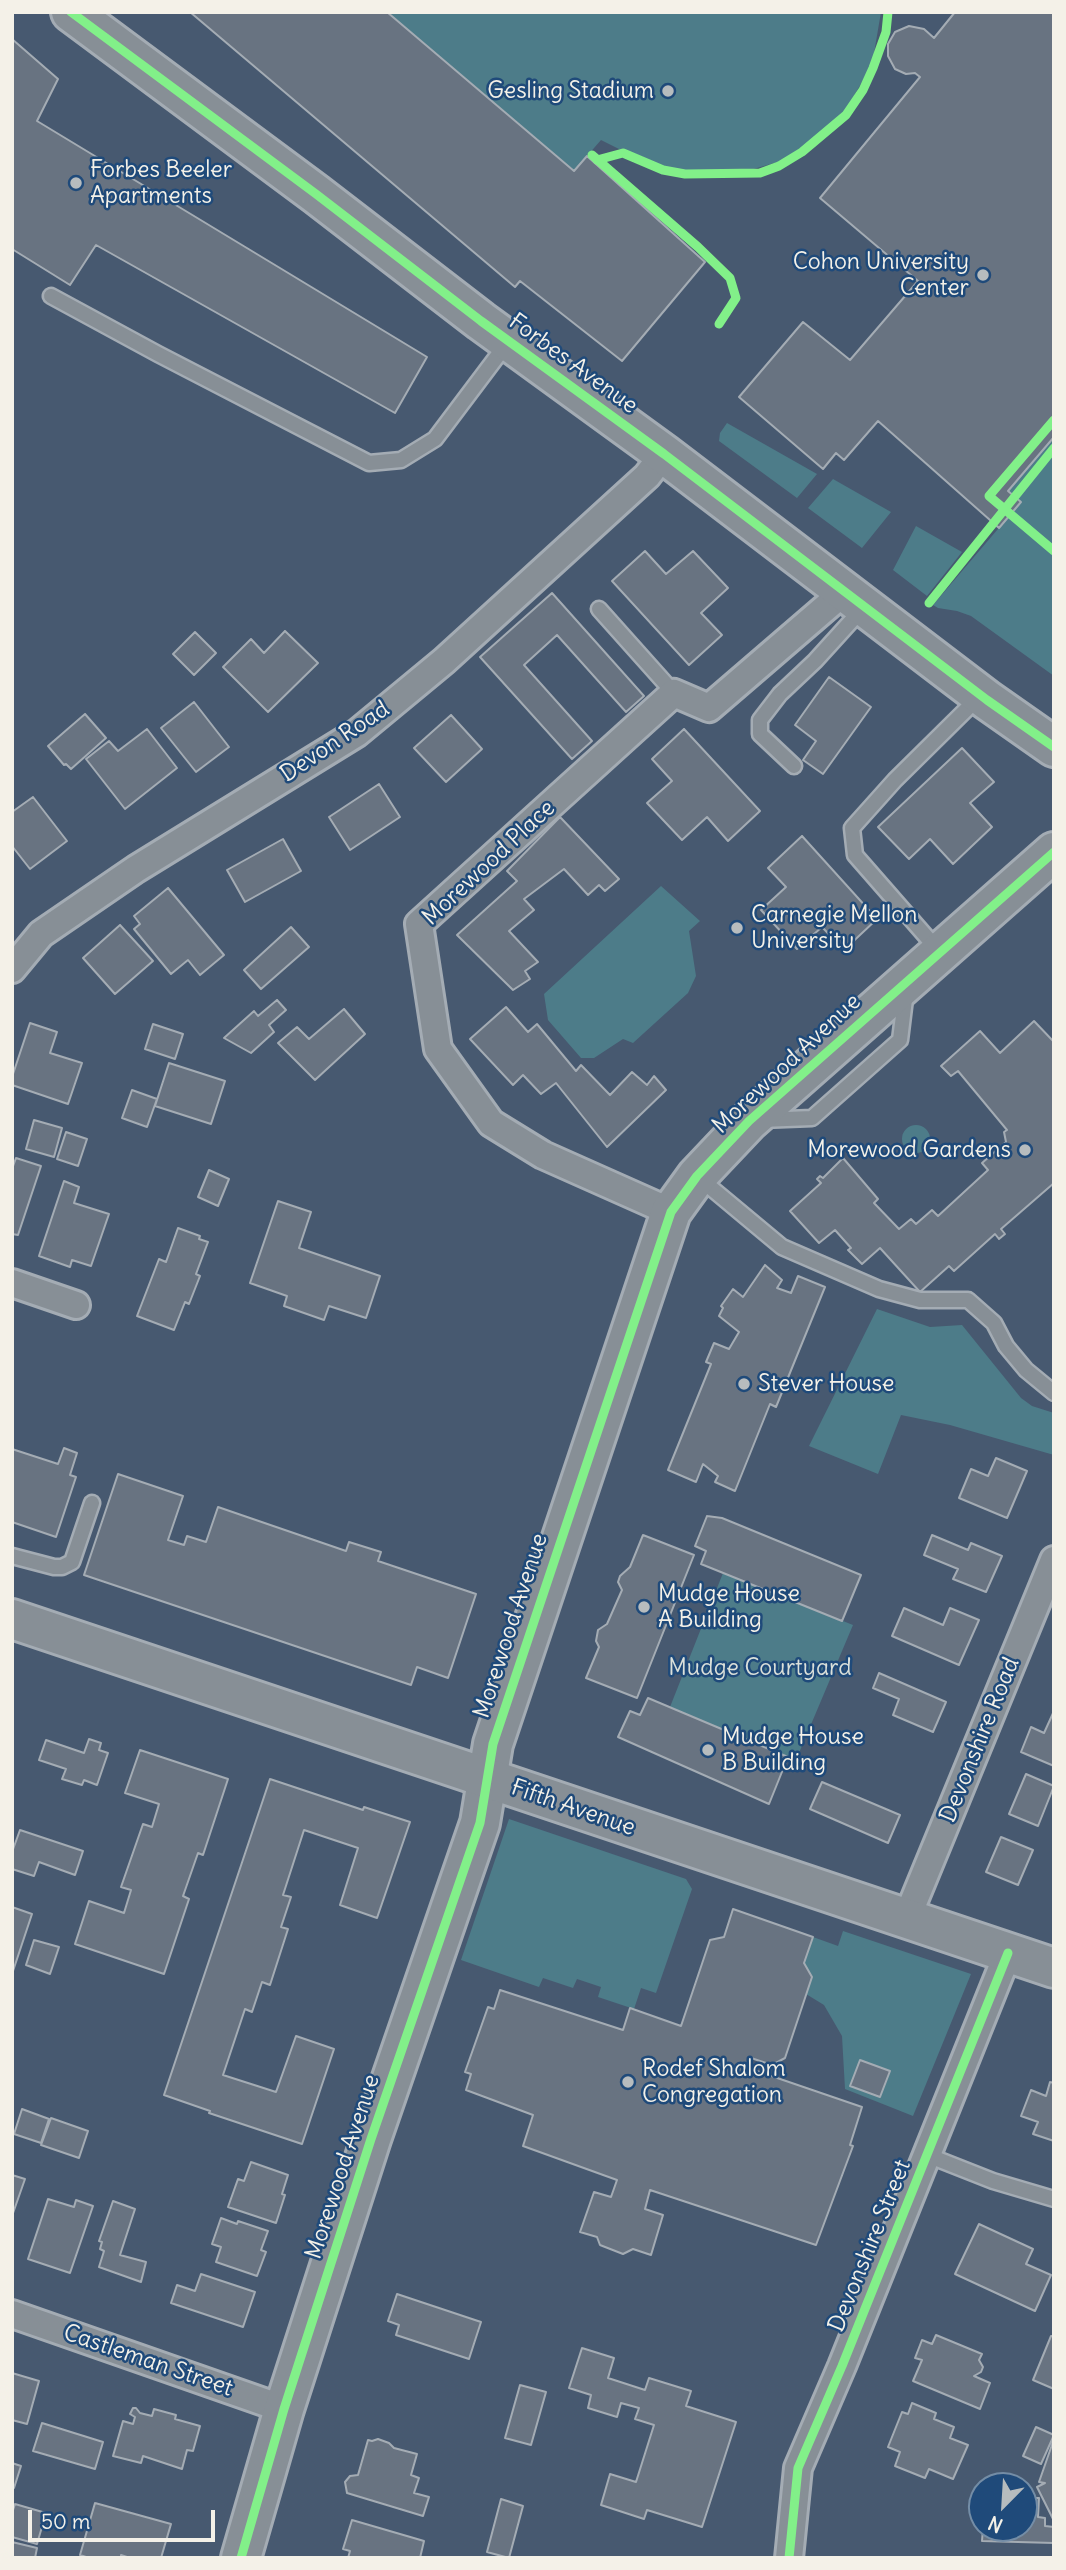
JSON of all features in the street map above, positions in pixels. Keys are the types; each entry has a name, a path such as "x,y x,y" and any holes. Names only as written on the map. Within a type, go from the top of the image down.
{"main road":[{"name":"Forbes Avenue","path":"71,12 1054,747"},
{"name":"Morewood Avenue","path":"242,2558 284,2409 371,2139 480,1823 493,1744 671,1212 697,1176 749,1121 1054,852"},
{"name":"Fifth Avenue","path":"13,1623 1054,1968"}],"street":[{"name":"Devon Road","path":"12,969 41,934 136,869 357,733 444,661 647,476 664,454"},
{"path":"674,693 709,708 855,598"},
{"name":"Morewood Place","path":"671,1212 543,1155 491,1123 438,1049 418,924 674,693"},
{"path":"12,1283 76,1305"},
{"name":"Devonshire Road","path":"906,1920 1054,1560"},
{"name":"Devonshire Street","path":"789,2558 798,2468 1008,1953"},
{"name":"Castleman Street","path":"12,2314 284,2409"}],"lane":[{"path":"51,296 369,463 401,460 435,439 509,341"},
{"path":"794,765 760,734 760,720 780,694 847,628 855,598"},
{"path":"600,609 674,693"},
{"path":"939,951 855,855 852,828 895,780 981,695"},
{"path":"697,1176 782,1247 879,1289 920,1300 968,1300 994,1323 1006,1346 1026,1370 1054,1393"},
{"path":"12,1556 54,1567 62,1567 72,1562 92,1503"},
{"path":"927,2155 993,2181 1054,2199"}],"green space":[{"name":"Gesling Stadium","path":"387,12 881,12 872,65 842,116 795,157 733,175 665,172 601,140 574,171"},
{"path":"727,423 817,474 797,498 719,441 720,433"},
{"path":"1054,437 1054,676 971,616 933,605 1021,502 1008,491"},
{"path":"833,479 891,512 862,548 808,508"},
{"path":"916,526 962,552 927,596 893,570"},
{"path":"661,886 700,921 689,931 696,976 688,993 633,1043 623,1039 594,1058 581,1058 548,1020 544,994"},
{"path":"916,1125 926,1129 930,1139 926,1149 916,1153 906,1149 902,1139 906,1129"},
{"path":"877,1309 930,1327 962,1325 1021,1398 1032,1406 1054,1413 1054,1455 950,1425 901,1415 878,1474 809,1446"},
{"name":"Mudge Courtyard","path":"723,1573 853,1625 796,1760 670,1707"},
{"path":"509,1819 686,1879 692,1889 656,1993 641,1988 634,2009 598,1997 601,1987 577,1979 573,1988 543,1978 539,1987 461,1960"},
{"path":"843,1931 971,1974 913,2116 845,2089 842,2036 824,2005 806,1994 812,1977 804,1963 813,1937 838,1946"}],"building":[{"path":"190,12 387,12 574,171 587,156 705,262 622,361 520,281 515,287"},
{"name":"Cohon University Center","path":"955,12 1054,12 1054,437 1008,491 1021,502 999,528 878,421 844,460 836,453 823,469 739,397 803,322 850,360 918,281 820,198 920,77 915,73 906,74 895,69 888,56 888,44 895,32 909,26 924,29 934,38"},
{"name":"Forbes Beeler Apartments","path":"12,39 58,79 37,121 427,357 395,413 96,245 70,285 12,249"},
{"path":"645,551 666,574 693,551 728,588 701,613 722,635 689,665 612,581"},
{"path":"552,593 644,696 626,712 557,635 524,665 592,741 572,759 480,657"},
{"path":"285,631 318,663 268,712 223,667 251,639 264,653"},
{"path":"195,632 216,653 194,675 173,654"},
{"path":"829,677 871,707 823,774 803,760 816,741 795,725"},
{"path":"194,702 229,747 196,772 161,728"},
{"path":"85,714 106,738 71,769 64,765 48,746"},
{"path":"451,715 482,749 446,782 414,748"},
{"path":"147,729 177,768 125,809 86,759 109,741 118,751"},
{"path":"684,729 760,811 728,841 707,817 682,840 647,803 672,781 652,759"},
{"path":"962,748 994,782 970,803 992,827 953,864 930,839 909,859 878,827"},
{"path":"379,784 400,817 350,850 329,817"},
{"path":"33,797 67,841 30,869 12,846 12,812"},
{"path":"560,817 619,879 605,891 599,885 588,895 564,869 524,899 534,910 509,931 538,962 525,971 530,979 513,990 457,935 517,881 507,871"},
{"path":"802,836 877,919 844,950 822,927 797,949 761,910 786,887 768,868"},
{"path":"283,839 301,871 245,902 227,870"},
{"path":"168,888 224,955 200,975 188,960 171,974 134,929 140,924 134,916"},
{"path":"120,925 153,961 115,994 83,958"},
{"path":"291,927 309,947 261,989 244,970"},
{"path":"277,1000 286,1010 269,1025 274,1032 251,1053 224,1038 254,1011 258,1016"},
{"path":"506,1007 528,1032 537,1024 576,1071 581,1065 610,1095 632,1072 647,1085 654,1076 666,1090 607,1147 556,1083 541,1094 523,1075 513,1085 470,1039"},
{"path":"344,1009 365,1034 315,1080 278,1043 297,1027 309,1039"},
{"name":"Morewood Gardens","path":"1034,1021 1054,1042 1054,1183 1001,1229 1005,1234 999,1239 995,1234 954,1271 949,1266 920,1292 880,1248 862,1264 848,1250 851,1248 835,1230 819,1243 790,1211 821,1183 817,1179 820,1176 823,1178 843,1158 878,1199 874,1203 899,1229 911,1219 916,1224 932,1210 938,1216 988,1170 982,1163 1006,1142 1004,1132 1007,1130 958,1071 951,1076 941,1066 980,1031 1000,1053"},
{"path":"30,1023 57,1032 50,1053 82,1063 68,1104 12,1085 12,1077"},
{"path":"153,1024 183,1034 175,1059 145,1049"},
{"path":"169,1063 225,1081 211,1124 155,1106"},
{"path":"132,1090 157,1099 147,1127 122,1118"},
{"path":"34,1120 62,1128 54,1157 26,1149"},
{"path":"66,1132 87,1139 78,1166 57,1159"},
{"path":"16,1158 41,1166 18,1235 12,1234 12,1169"},
{"path":"209,1170 229,1179 218,1206 198,1197"},
{"path":"64,1181 79,1187 74,1203 109,1214 91,1266 72,1260 70,1267 39,1256"},
{"path":"278,1201 311,1212 299,1248 380,1276 366,1318 329,1306 324,1320 284,1306 287,1296 250,1283"},
{"path":"178,1228 208,1242 196,1274 200,1276 189,1304 185,1302 174,1330 137,1316 159,1259 166,1262"},
{"name":"Stever House","path":"765,1265 782,1280 777,1288 791,1293 798,1276 825,1287 776,1407 770,1404 735,1491 715,1482 718,1476 703,1464 696,1482 668,1470 711,1364 706,1362 714,1343 729,1349 739,1332 719,1316 723,1308 721,1306 733,1289 743,1297"},
{"path":"64,1448 77,1453 70,1475 76,1477 56,1537 12,1522 12,1449 58,1464"},
{"path":"996,1458 1027,1471 1007,1518 959,1498 971,1469 988,1476"},
{"path":"118,1474 183,1496 168,1540 184,1545 187,1536 206,1542 218,1507 346,1551 349,1542 381,1552 378,1561 476,1594 448,1678 417,1667 411,1685 84,1575"},
{"path":"707,1516 722,1518 861,1575 842,1621 701,1564 706,1551 695,1546"},
{"name":"Mudge House A Building","path":"643,1535 694,1555 637,1698 586,1678 599,1647 596,1641 598,1630 607,1624 622,1590 618,1582 620,1576 630,1567"},
{"path":"932,1535 968,1550 971,1543 1002,1556 986,1592 953,1579 958,1569 924,1555"},
{"path":"904,1608 943,1625 950,1608 979,1620 959,1665 892,1636"},
{"path":"879,1673 946,1702 933,1732 893,1715 899,1699 873,1688"},
{"name":"Mudge House B Building","path":"648,1698 788,1757 769,1804 618,1737 630,1711 640,1715"},
{"path":"1054,1711 1054,1766 1021,1752 1031,1727 1044,1733"},
{"path":"89,1739 101,1743 99,1750 108,1753 97,1785 84,1780 82,1785 62,1779 66,1769 39,1760 46,1740 84,1753"},
{"path":"140,1750 228,1779 203,1855 198,1853 183,1896 189,1899 164,1974 75,1944 89,1901 124,1913 131,1890 121,1887 143,1824 152,1827 159,1804 125,1793"},
{"path":"1026,1774 1054,1786 1038,1826 1009,1814"},
{"path":"270,1779 363,1810 364,1807 410,1822 377,1918 340,1905 358,1848 304,1830 283,1895 291,1897 281,1927 288,1929 270,1985 262,1982 252,2012 245,2009 223,2075 276,2092 296,2036 334,2049 302,2144 164,2095"},
{"path":"822,1782 900,1815 888,1843 810,1809"},
{"path":"20,1830 83,1851 75,1875 39,1862 34,1876 12,1869 12,1852"},
{"path":"1001,1837 1033,1850 1018,1885 986,1872"},
{"path":"12,1907 32,1914 12,1974"},
{"name":"Rodef Shalom Congregation","path":"733,1909 813,1937 804,1963 812,1977 785,2058 772,2065 751,2058 748,2068 862,2107 850,2145 853,2146 816,2245 650,2190 645,2209 663,2215 651,2255 633,2249 623,2254 600,2245 597,2237 580,2232 594,2192 611,2197 617,2180 523,2146 533,2115 466,2090 471,2074 465,2072 488,2007 494,2009 500,1990 623,2030 630,2008 681,2026 710,1940 724,1937"},
{"path":"34,1940 59,1947 50,1974 26,1965"},
{"path":"860,2060 890,2071 880,2097 850,2086"},
{"path":"1050,2082 1054,2083 1054,2141 1033,2134 1038,2122 1021,2116 1031,2090 1046,2096"},
{"path":"22,2109 49,2119 41,2143 14,2134"},
{"path":"51,2118 88,2131 79,2158 41,2145"},
{"path":"251,2162 288,2175 276,2223 228,2207 238,2179 244,2181"},
{"path":"12,2175 25,2179 12,2216"},
{"path":"48,2199 74,2207 76,2200 93,2206 70,2273 28,2259"},
{"path":"113,2201 135,2209 120,2255 146,2262 141,2282 99,2267 104,2251 100,2249 102,2242 99,2241"},
{"path":"221,2218 268,2231 261,2250 266,2252 257,2276 216,2262 221,2247 212,2244"},
{"path":"979,2224 1033,2249 1026,2264 1051,2275 1035,2311 955,2274"},
{"path":"201,2274 255,2292 243,2327 171,2303 177,2285 195,2291"},
{"path":"397,2294 481,2322 469,2359 396,2335 399,2325 388,2321"},
{"path":"936,2335 982,2354 979,2360 983,2367 981,2372 974,2376 990,2383 980,2409 913,2381 922,2360 915,2358 922,2340 932,2344"},
{"path":"1051,2336 1054,2336 1054,2389 1033,2380"},
{"path":"582,2348 614,2358 608,2378 645,2390 649,2378 691,2391 686,2406 736,2422 702,2527 647,2510 644,2519 601,2505 610,2474 636,2482 654,2425 635,2419 639,2408 621,2403 617,2417 588,2408 591,2395 569,2388"},
{"path":"12,2373 39,2381 27,2424 12,2420"},
{"path":"520,2385 546,2392 531,2445 505,2438"},
{"path":"912,2403 936,2413 934,2419 954,2427 950,2438 968,2445 953,2479 929,2469 925,2478 895,2466 900,2452 888,2447 902,2412 908,2414"},
{"path":"133,2408 152,2416 154,2409 176,2415 175,2419 200,2426 193,2451 187,2450 182,2469 143,2456 141,2463 113,2456 123,2421 133,2424 135,2417 130,2414"},
{"path":"42,2423 103,2442 95,2469 33,2451"},
{"path":"1036,2427 1054,2435 1041,2464 1023,2456"},
{"path":"378,2439 394,2448 417,2454 411,2475 419,2478 414,2493 429,2497 423,2516 347,2493 345,2482 350,2476 358,2475 368,2440"},
{"path":"1054,2439 1054,2521 1038,2489 1045,2483 1039,2482"},
{"path":"12,2463 21,2466 14,2488 12,2488"},
{"path":"501,2499 523,2506 509,2558 487,2552"},
{"path":"95,2503 171,2524 161,2558 130,2558 121,2555 121,2558 89,2558 80,2555"},
{"path":"15,2504 46,2513 37,2544 12,2537 12,2513"},
{"path":"1038,2517 1045,2518 1045,2526 1054,2527 1054,2543 1018,2542 1038,2542"},
{"path":"352,2520 424,2541 420,2558 348,2558 350,2551 343,2549"},
{"path":"12,2542 37,2548 35,2558 12,2558"}],"cycle path":[{"path":"71,12 316,194 481,321 664,454 987,700 1054,747"},
{"path":"597,160 623,153 663,170 685,174 760,173 779,166 802,152 846,115 863,90 873,68 886,32 888,12"},
{"path":"592,155 730,278 736,298 719,324"},
{"path":"1054,420 989,496 1054,551"},
{"path":"929,603 1054,448"},
{"path":"241,2558 284,2409 371,2139 480,1823 493,1744 671,1212 697,1176 749,1121 1054,852"},
{"path":"789,2558 798,2468 842,2366 1008,1953"}],"place":[{"name":"Gesling Stadium","path":"668,91"},
{"name":"Forbes Beeler Apartments","path":"76,183"},
{"name":"Cohon University Center","path":"983,275"},
{"name":"Carnegie Mellon University","path":"737,928"},
{"name":"Morewood Gardens","path":"1025,1150"},
{"name":"Stever House","path":"744,1384"},
{"name":"Mudge House A Building","path":"644,1607"},
{"name":"Mudge House B Building","path":"708,1750"},
{"name":"Rodef Shalom Congregation","path":"628,2082"}]}
